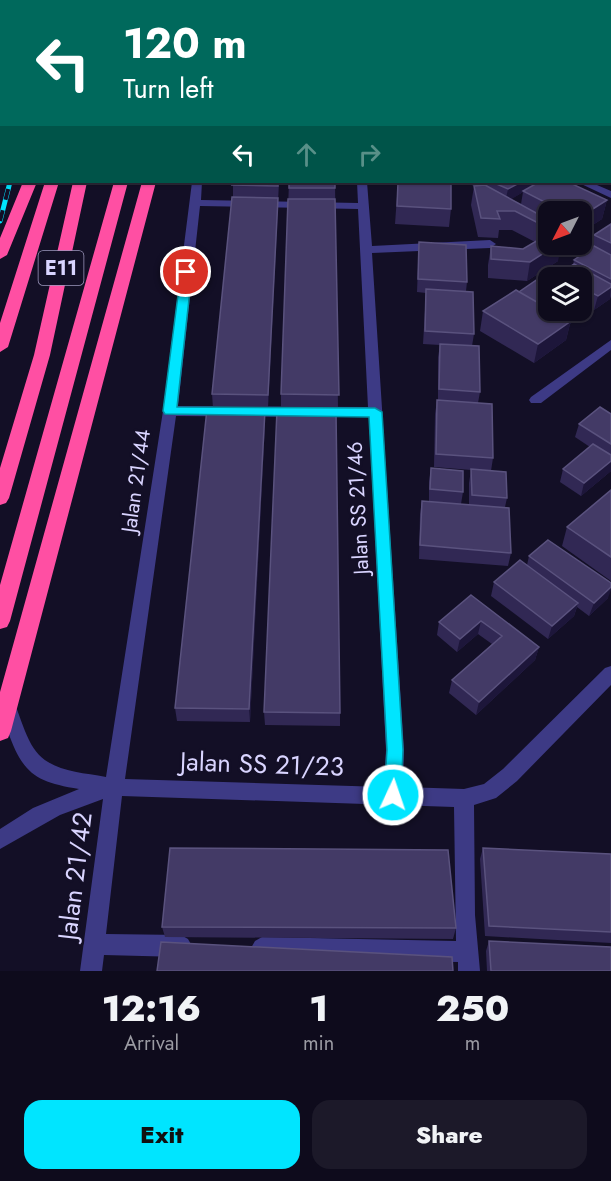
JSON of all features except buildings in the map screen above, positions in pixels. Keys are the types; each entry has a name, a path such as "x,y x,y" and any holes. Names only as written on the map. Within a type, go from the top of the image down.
{"highway":[{"path":"0,255 30,183"},
{"name":"E11","path":"0,347 52,183"},
{"name":"E11","path":"0,498 42,355 80,183"},
{"path":"0,621 121,183"},
{"path":"0,731 149,183"}],"street":[{"path":"116,0 146,0"},
{"name":"Jalan 21/44","path":"114,787 170,411 197,183"},
{"name":"Jalan SS 21/46","path":"362,183 395,750 393,795"},
{"path":"584,183 611,195"},
{"path":"195,202 363,206"},
{"path":"366,250 490,244"},
{"path":"536,400 611,344"},
{"path":"170,411 375,412"},
{"name":"Jalan SS 21/23","path":"7,706 21,744 32,763 53,776 114,787 464,798 489,792 510,775 611,674"},
{"name":"Jalan SS 21/23","path":"0,840 31,818 68,801 114,787"},
{"name":"Jalan 21/42","path":"91,971 114,787"},
{"path":"246,947 469,962 465,915 464,798"},
{"path":"94,944 199,946"}],"railway":[{"path":"0,221 10,183"}],"route":[{"path":"186,272 170,411 375,412 395,750 393,795"}]}
